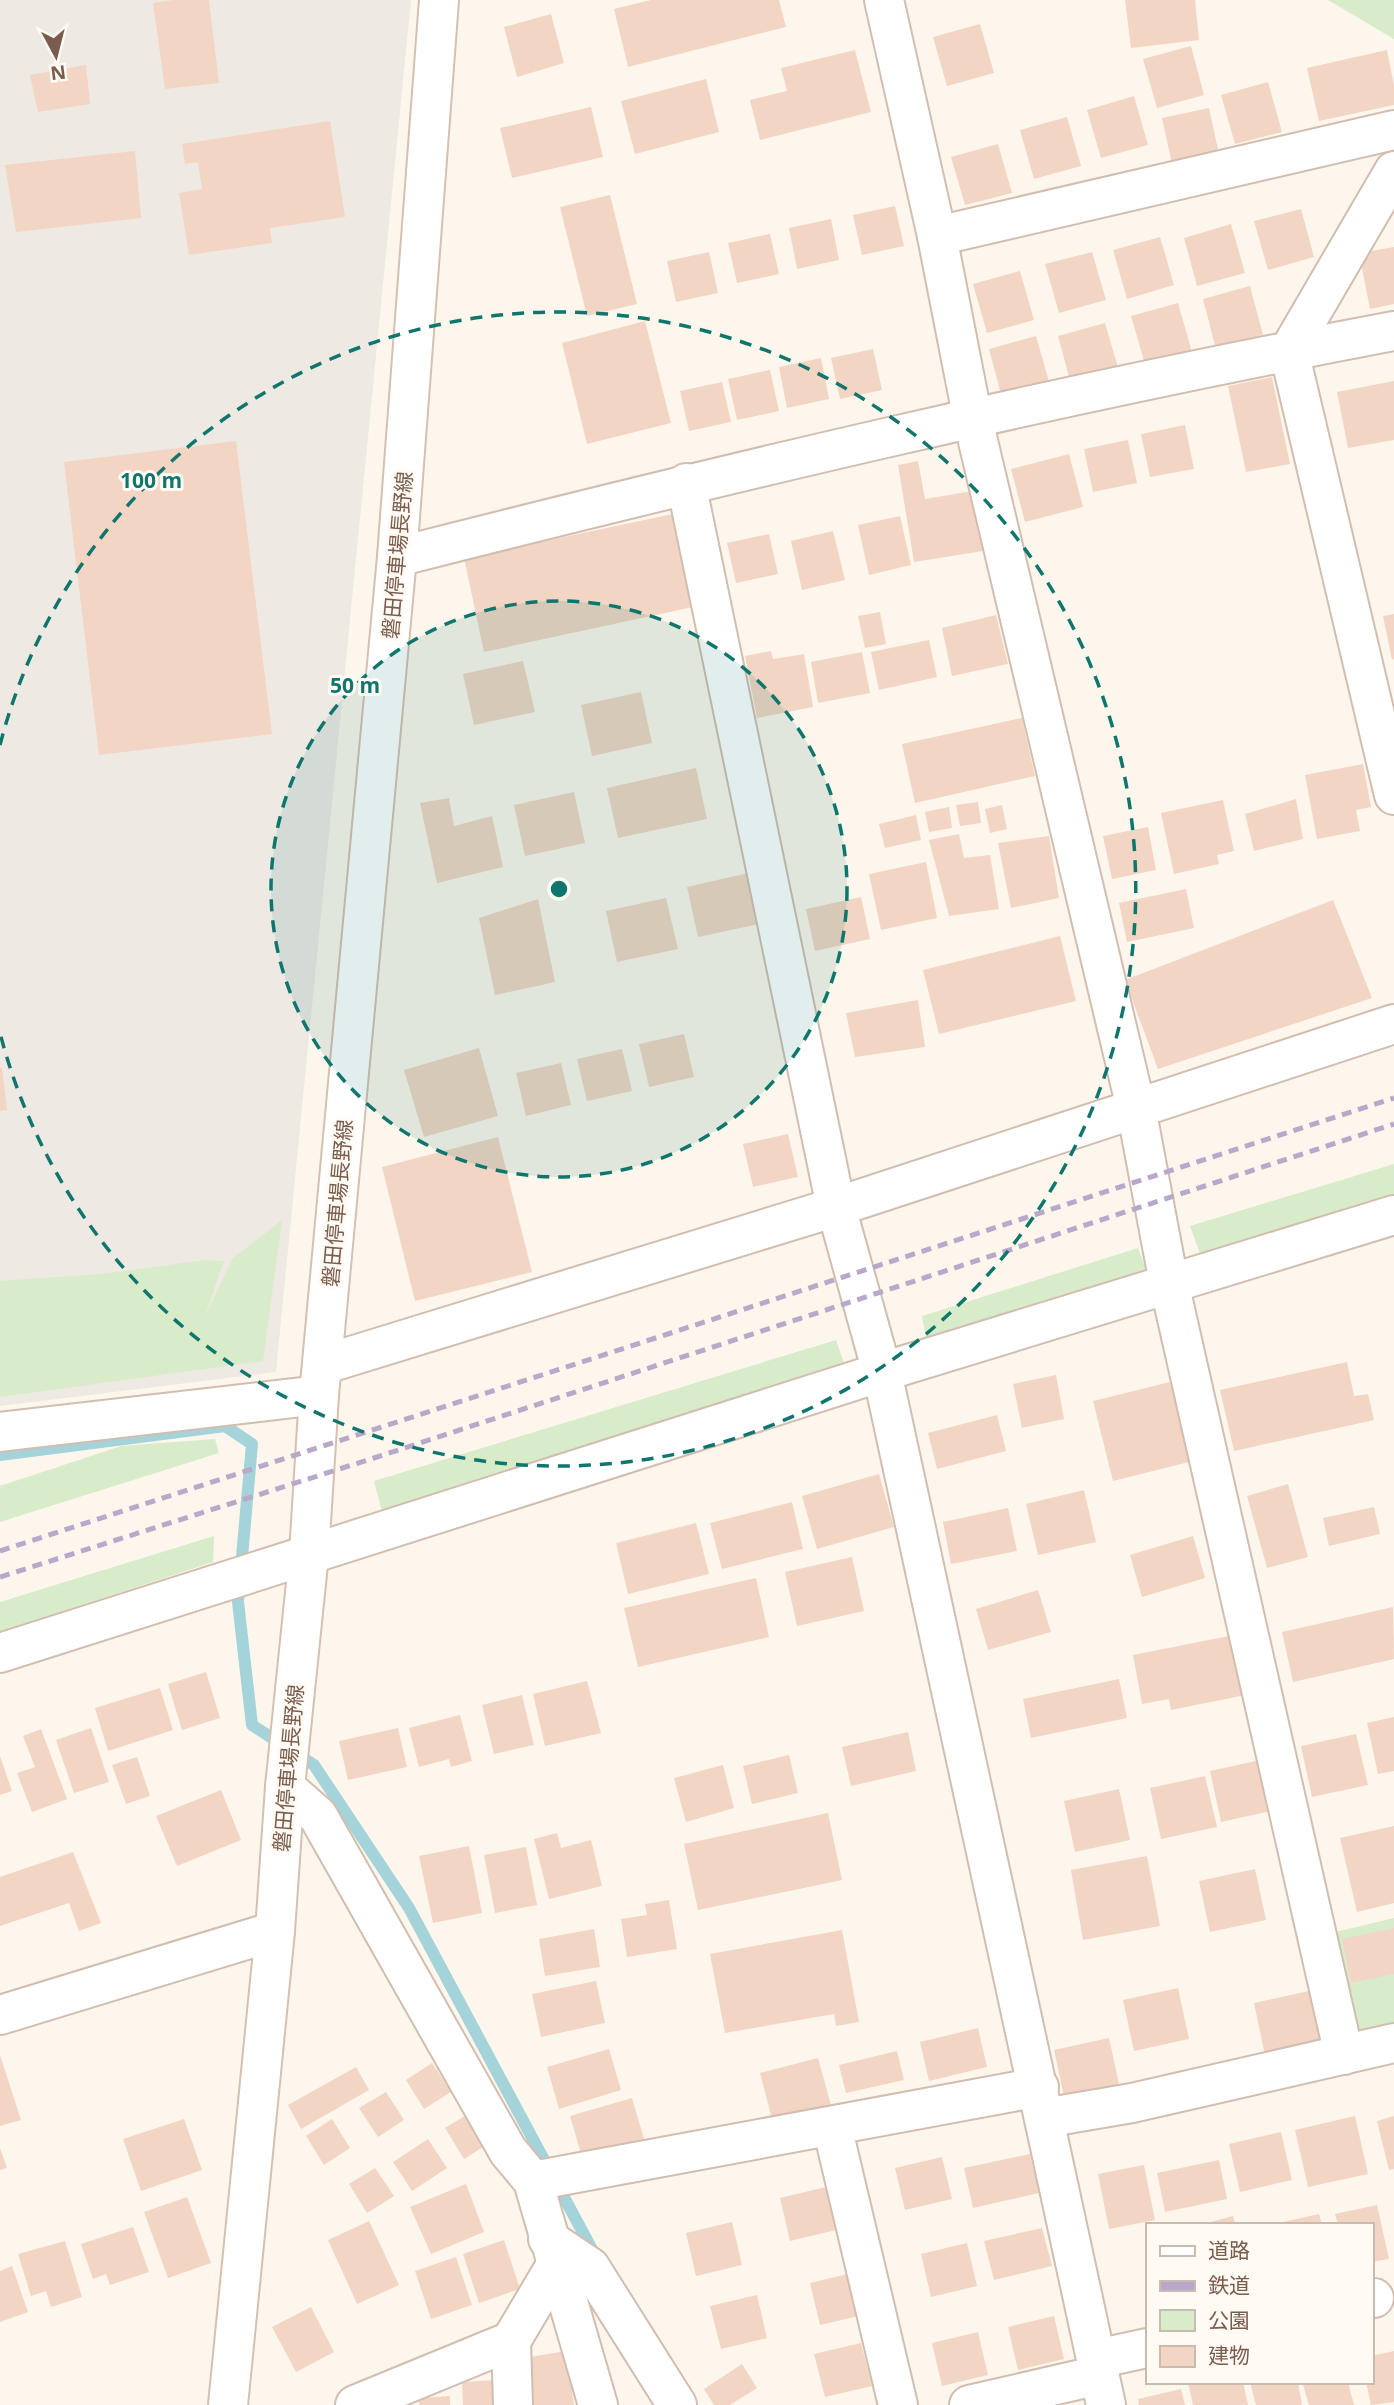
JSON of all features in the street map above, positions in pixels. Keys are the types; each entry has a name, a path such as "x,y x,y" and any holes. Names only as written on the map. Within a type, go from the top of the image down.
{"street":[{"name":"磐田停車場長野線","path":"228,2405 275,1931 285,1787 309,1555 320,1380 397,557 439,0"},
{"path":"884,0 937,236 973,420 1136,1108 1169,1283 1344,2055"},
{"path":"937,236 1394,130"},
{"path":"1394,171 1289,351 1394,795"},
{"path":"397,557 686,483 1289,351 1394,331"},
{"path":"686,483 836,1208 882,1372 1100,2380"},
{"path":"0,1432 320,1380 1394,1024"},
{"path":"0,1653 882,1372 1394,1215"},
{"path":"285,1787 318,1816 508,2151 533,2180 598,2405"},
{"path":"0,2015 275,1931"},
{"path":"533,2180 832,2126 1042,2103 1132,2103 1394,2043"},
{"path":"832,2126 898,2405"},
{"path":"513,2405 511,2341 552,2252"},
{"path":"552,2252 590,2267 677,2405"},
{"path":"355,2405 511,2341"},
{"path":"969,2405 1100,2380 1146,2349"}],"shaded area":[{"path":"0,0 411,0 276,1372 0,1406"}],"green space":[{"path":"1328,0 1394,0 1394,39"},
{"path":"1394,1164 1394,1202 1203,1262 1190,1226"},
{"path":"282,1220 263,1361 0,1397 0,1281 102,1274 205,1260 224,1261 205,1316 233,1258"},
{"path":"1138,1248 1149,1277 927,1343 922,1316"},
{"path":"836,1340 847,1372 383,1516 374,1481"},
{"path":"215,1439 219,1453 0,1522 0,1486 121,1446"},
{"path":"214,1536 213,1562 0,1632 0,1602"},
{"path":"1394,1918 1394,2027 1351,2037 1327,1934"}],"building":[{"path":"209,0 219,83 165,89 153,3"},
{"path":"651,0 779,0 786,27 628,67 614,9"},
{"path":"1125,0 1195,0 1199,40 1131,48"},
{"path":"551,14 564,63 517,77 504,27"},
{"path":"980,24 994,73 947,86 933,37"},
{"path":"1191,46 1204,95 1157,108 1143,59"},
{"path":"855,50 871,112 760,140 750,100 787,91 781,68"},
{"path":"1387,50 1394,86 1394,105 1319,121 1307,68"},
{"path":"86,65 90,104 38,112 30,75"},
{"path":"706,79 719,132 635,154 621,101"},
{"path":"1268,82 1282,132 1235,144 1221,95"},
{"path":"1134,96 1148,145 1101,158 1087,110"},
{"path":"591,107 603,157 512,178 500,128"},
{"path":"1209,108 1219,154 1172,164 1162,118"},
{"path":"1067,117 1081,166 1034,179 1020,130"},
{"path":"330,121 345,217 270,228 272,243 189,255 179,193 202,189 198,162 185,164 182,144"},
{"path":"998,144 1012,193 965,205 951,157"},
{"path":"135,151 141,218 16,232 5,165"},
{"path":"610,195 637,304 587,316 560,207"},
{"path":"895,206 904,246 862,255 853,215"},
{"path":"1301,209 1314,257 1268,270 1254,221"},
{"path":"831,219 839,260 797,269 789,228"},
{"path":"1231,224 1245,273 1197,286 1184,238"},
{"path":"770,234 779,274 737,283 728,243"},
{"path":"1160,237 1174,285 1127,299 1113,250"},
{"path":"1394,247 1394,304 1370,309 1359,253"},
{"path":"709,252 718,293 676,302 667,261"},
{"path":"1092,252 1106,300 1059,313 1045,264"},
{"path":"1020,271 1034,320 987,333 973,284"},
{"path":"1250,286 1263,335 1216,349 1203,299"},
{"path":"1178,303 1192,352 1145,364 1131,316"},
{"path":"645,321 671,423 587,444 562,343"},
{"path":"1105,323 1119,371 1071,384 1058,336"},
{"path":"1036,336 1050,385 1002,398 989,349"},
{"path":"873,349 882,390 840,399 831,358"},
{"path":"821,358 829,399 787,408 779,367"},
{"path":"770,370 779,411 737,420 728,379"},
{"path":"1272,377 1290,464 1246,472 1228,386"},
{"path":"1394,381 1394,440 1348,448 1337,392"},
{"path":"722,382 731,422 689,431 680,391"},
{"path":"1185,425 1194,469 1150,477 1141,434"},
{"path":"1128,440 1137,483 1093,492 1084,449"},
{"path":"236,441 272,734 99,755 64,462"},
{"path":"1069,454 1083,507 1025,522 1011,469"},
{"path":"918,461 925,499 973,491 983,551 914,562 898,465"},
{"path":"673,514 693,607 484,652 464,558"},
{"path":"900,516 911,565 869,575 858,525"},
{"path":"833,531 845,580 802,590 791,541"},
{"path":"769,534 778,574 736,583 727,543"},
{"path":"880,612 886,644 865,648 858,616"},
{"path":"1394,614 1394,659 1392,660 1383,616"},
{"path":"996,615 1008,664 952,676 942,628"},
{"path":"929,640 937,677 879,690 871,652"},
{"path":"771,651 773,659 804,654 813,707 757,718 745,656"},
{"path":"862,652 870,693 818,703 811,662"},
{"path":"523,661 535,712 474,725 463,674"},
{"path":"641,692 652,743 592,756 581,705"},
{"path":"1022,718 1035,776 915,803 902,744"},
{"path":"1363,764 1371,807 1356,810 1360,831 1317,839 1305,775"},
{"path":"696,768 707,819 618,838 607,788"},
{"path":"574,792 585,843 525,856 514,805"},
{"path":"449,798 454,826 492,816 503,867 437,883 420,803"},
{"path":"1296,799 1303,839 1254,851 1245,814"},
{"path":"1223,800 1234,851 1217,855 1219,864 1174,874 1161,813"},
{"path":"978,802 981,823 960,826 956,805"},
{"path":"1002,805 1007,829 990,833 985,809"},
{"path":"949,807 952,828 929,832 925,812"},
{"path":"916,815 921,840 885,848 879,824"},
{"path":"1148,827 1156,870 1112,879 1103,836"},
{"path":"959,834 964,858 990,855 999,909 949,916 929,840"},
{"path":"1049,836 1059,898 1011,908 998,843"},
{"path":"926,862 937,918 881,930 869,874"},
{"path":"748,873 759,924 698,937 687,887"},
{"path":"1186,889 1194,928 1127,942 1119,903"},
{"path":"861,897 870,939 815,951 806,909"},
{"path":"666,898 678,949 617,962 606,911"},
{"path":"538,899 555,982 495,995 479,918"},
{"path":"1333,900 1372,998 1158,1069 1125,980"},
{"path":"1060,936 1076,1001 939,1034 923,970"},
{"path":"918,1000 925,1047 855,1057 846,1013"},
{"path":"684,1034 694,1077 649,1087 639,1044"},
{"path":"479,1048 498,1116 424,1137 404,1070"},
{"path":"622,1049 632,1091 587,1101 577,1059"},
{"path":"561,1063 571,1105 526,1116 516,1073"},
{"path":"2,1067 7,1110 0,1111 0,1068"},
{"path":"788,1134 798,1177 753,1187 743,1144"},
{"path":"498,1137 532,1272 415,1301 382,1167"},
{"path":"1347,1362 1354,1396 1368,1394 1374,1420 1234,1451 1220,1390"},
{"path":"1056,1375 1064,1419 1022,1428 1013,1384"},
{"path":"1174,1381 1193,1461 1113,1481 1093,1401"},
{"path":"997,1415 1006,1451 937,1469 928,1433"},
{"path":"879,1474 894,1527 817,1549 802,1496"},
{"path":"1288,1484 1308,1557 1267,1568 1247,1496"},
{"path":"1084,1490 1096,1542 1038,1555 1026,1504"},
{"path":"792,1502 803,1549 722,1569 710,1523"},
{"path":"1374,1507 1380,1534 1329,1546 1323,1518"},
{"path":"1008,1508 1017,1551 951,1564 943,1522"},
{"path":"696,1523 709,1574 628,1594 616,1543"},
{"path":"1193,1536 1205,1578 1142,1597 1130,1555"},
{"path":"852,1557 864,1611 797,1626 785,1572"},
{"path":"756,1578 769,1637 638,1667 624,1608"},
{"path":"1038,1590 1051,1632 988,1650 976,1609"},
{"path":"1393,1607 1394,1659 1293,1682 1282,1632"},
{"path":"1234,1635 1246,1695 1171,1710 1169,1699 1142,1704 1133,1655"},
{"path":"206,1672 220,1718 182,1730 168,1684"},
{"path":"1119,1679 1127,1718 1031,1738 1023,1699"},
{"path":"587,1681 601,1733 545,1746 533,1694"},
{"path":"160,1688 173,1730 108,1751 95,1708"},
{"path":"522,1695 534,1745 494,1754 482,1705"},
{"path":"460,1715 472,1761 451,1767 449,1759 419,1767 409,1728"},
{"path":"1394,1717 1394,1771 1378,1774 1367,1723"},
{"path":"91,1728 109,1782 74,1793 56,1740"},
{"path":"398,1728 407,1767 348,1780 339,1741"},
{"path":"41,1729 67,1799 32,1812 17,1773 35,1767 23,1736"},
{"path":"908,1732 916,1771 851,1786 842,1747"},
{"path":"1356,1734 1368,1785 1312,1797 1301,1746"},
{"path":"789,1755 798,1793 752,1804 743,1766"},
{"path":"0,1756 12,1791 0,1795"},
{"path":"137,1757 150,1796 126,1804 112,1765"},
{"path":"1265,1759 1276,1810 1221,1822 1210,1771"},
{"path":"723,1765 734,1808 686,1822 674,1778"},
{"path":"1205,1776 1217,1827 1161,1839 1150,1788"},
{"path":"1119,1789 1130,1840 1075,1852 1064,1801"},
{"path":"221,1790 241,1840 177,1866 156,1816"},
{"path":"828,1813 842,1880 698,1910 684,1844"},
{"path":"1394,1826 1394,1903 1357,1912 1340,1838"},
{"path":"557,1833 561,1848 591,1840 602,1886 549,1899 534,1839"},
{"path":"469,1846 482,1913 433,1923 419,1856"},
{"path":"526,1847 537,1905 495,1913 484,1855"},
{"path":"73,1852 101,1923 79,1931 69,1903 0,1926 0,1877"},
{"path":"1147,1856 1160,1926 1083,1940 1071,1870"},
{"path":"1255,1869 1266,1920 1210,1932 1199,1881"},
{"path":"669,1900 677,1949 627,1957 621,1919 647,1915 645,1904"},
{"path":"1394,1928 1394,1974 1351,1983 1342,1939"},
{"path":"594,1929 600,1967 545,1976 539,1939"},
{"path":"842,1930 859,2022 836,2026 834,2014 725,2033 710,1954"},
{"path":"596,1981 605,2023 541,2037 532,1994"},
{"path":"1178,1988 1189,2039 1134,2051 1123,2000"},
{"path":"1309,1991 1320,2043 1265,2055 1254,2003"},
{"path":"978,2028 987,2067 929,2081 920,2042"},
{"path":"1109,2038 1120,2089 1065,2101 1054,2050"},
{"path":"609,2049 621,2090 559,2109 547,2067"},
{"path":"897,2051 904,2080 846,2093 839,2065"},
{"path":"0,2055 21,2120 0,2126"},
{"path":"818,2058 832,2109 773,2123 760,2073"},
{"path":"432,2063 451,2092 424,2109 406,2080"},
{"path":"356,2067 369,2090 301,2129 288,2105"},
{"path":"386,2092 404,2120 378,2137 359,2108"},
{"path":"632,2098 644,2139 582,2157 570,2116"},
{"path":"468,2114 486,2145 464,2159 445,2128"},
{"path":"1355,2116 1368,2174 1308,2187 1295,2130"},
{"path":"1394,2116 1394,2169 1389,2170 1377,2121"},
{"path":"184,2119 202,2170 141,2191 123,2139"},
{"path":"332,2119 350,2148 324,2165 306,2136"},
{"path":"1281,2132 1292,2180 1240,2192 1229,2144"},
{"path":"428,2139 447,2168 412,2191 393,2162"},
{"path":"0,2148 7,2168 0,2170"},
{"path":"1030,2154 1039,2193 973,2208 964,2168"},
{"path":"942,2157 952,2199 905,2210 895,2168"},
{"path":"1219,2160 1227,2199 1165,2212 1157,2173"},
{"path":"1144,2165 1155,2220 1109,2229 1098,2174"},
{"path":"375,2168 394,2196 367,2213 349,2184"},
{"path":"466,2184 484,2232 431,2254 410,2207"},
{"path":"826,2187 836,2230 790,2241 780,2198"},
{"path":"187,2197 211,2263 168,2278 144,2212"},
{"path":"1377,2205 1389,2259 1373,2262 1373,2223 1337,2223 1335,2214"},
{"path":"1319,2214 1321,2223 1278,2223"},
{"path":"1233,2216 1235,2223 1207,2223"},
{"path":"369,2221 399,2285 357,2304 328,2240"},
{"path":"732,2222 742,2265 696,2276 686,2233"},
{"path":"133,2227 149,2272 110,2285 106,2274 93,2279 81,2244"},
{"path":"1042,2228 1052,2266 994,2280 984,2241"},
{"path":"504,2240 520,2289 479,2303 463,2254"},
{"path":"65,2241 82,2297 51,2307 46,2291 31,2296 18,2254"},
{"path":"967,2243 977,2286 931,2297 921,2254"},
{"path":"456,2257 472,2305 431,2319 415,2271"},
{"path":"12,2266 28,2312 0,2322 0,2271"},
{"path":"856,2272 867,2314 820,2325 810,2283"},
{"path":"757,2295 767,2338 721,2349 710,2306"},
{"path":"311,2307 334,2352 296,2372 272,2327"},
{"path":"1054,2316 1064,2359 1018,2370 1008,2327"},
{"path":"978,2332 988,2375 942,2386 932,2343"},
{"path":"861,2343 872,2386 825,2397 814,2354"},
{"path":"566,2351 574,2405 531,2405 524,2358"},
{"path":"1394,2351 1394,2402 1371,2405 1366,2384 1373,2384 1373,2356"},
{"path":"742,2364 757,2388 730,2405 714,2405 704,2389"},
{"path":"496,2380 497,2405 463,2405 462,2382"},
{"path":"1188,2384 1243,2384 1248,2405 1193,2405"},
{"path":"1251,2384 1298,2384 1302,2405 1256,2405"},
{"path":"1349,2384 1354,2405 1309,2405 1303,2385"},
{"path":"1181,2389 1185,2405 1139,2405 1138,2399"},
{"path":"450,2396 450,2405 419,2405 419,2398"}],"waterway":[{"path":"0,1455 225,1426 252,1444 238,1602 252,1725 314,1765 409,1908 595,2255"}],"railway":[{"path":"0,1551 1394,1098"},
{"path":"0,1577 374,1458 1394,1124"}]}
